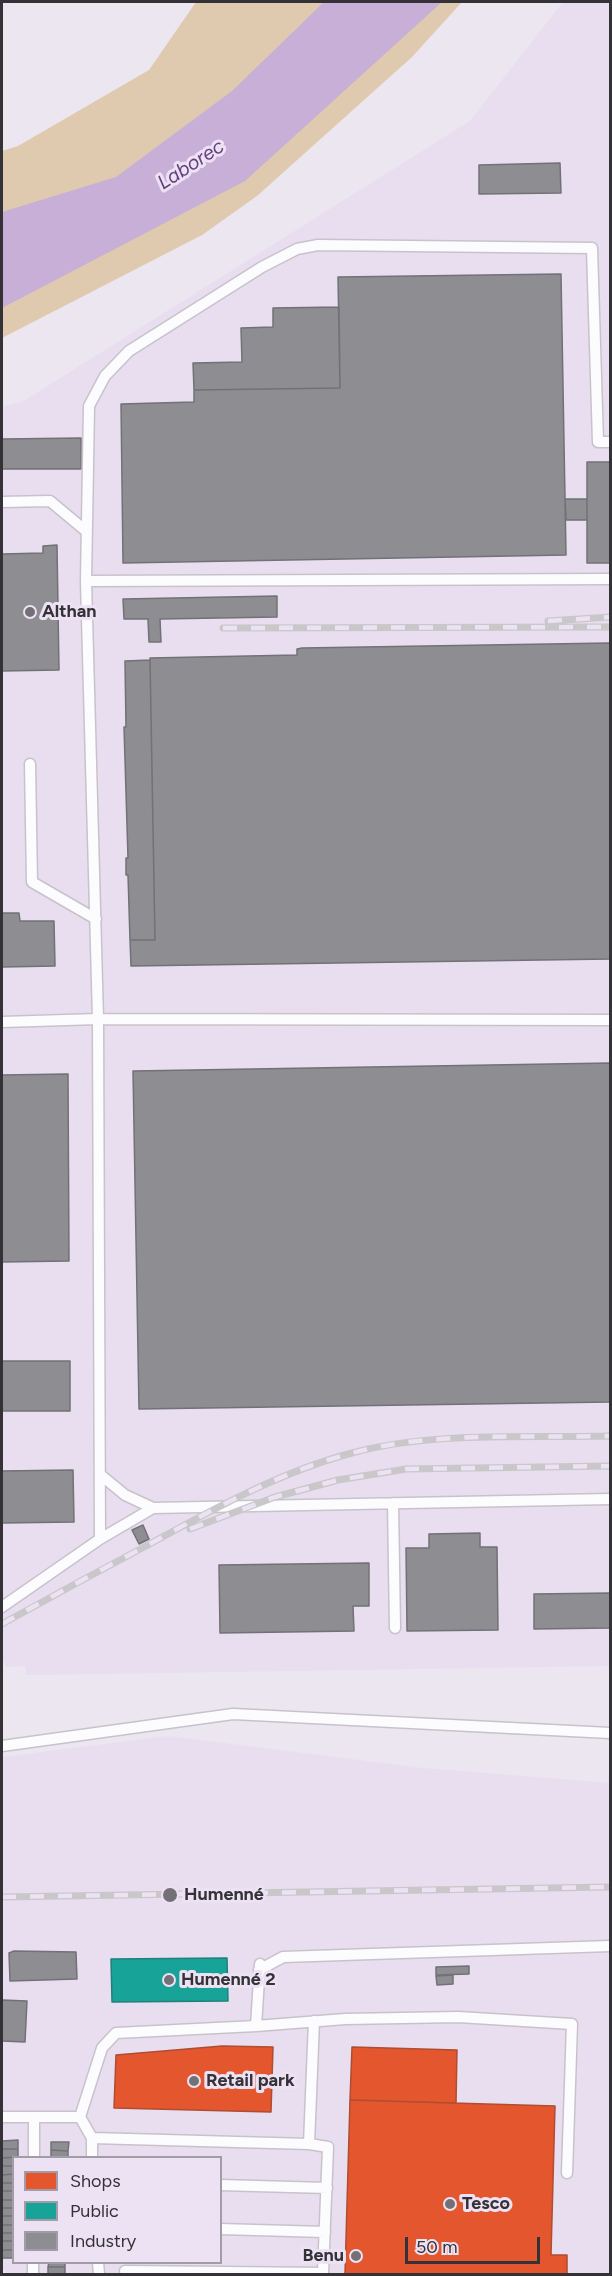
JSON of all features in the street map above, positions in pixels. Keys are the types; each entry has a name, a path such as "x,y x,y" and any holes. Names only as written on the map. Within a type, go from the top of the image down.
{"lane":[{"path":"100,1539 102,1476 98,1019 86,581 89,406 105,376 129,351 262,267 297,249 318,245 592,248 598,442 610,442"},
{"path":"2,502 50,501 86,531"},
{"path":"86,581 610,579"},
{"path":"30,764 32,882 96,919"},
{"path":"2,1022 98,1019 610,1020"},
{"path":"102,1476 125,1495 153,1508 610,1500"},
{"path":"393,1503 395,1628"},
{"path":"2,1607 100,1539 153,1508"},
{"path":"2,1746 233,1714 610,1733"},
{"path":"256,2026 259,1966 283,1957 610,1946"},
{"path":"92,2156 92,2138 81,2117 102,2048 116,2032 314,2021 458,2017 572,2024 567,2173"},
{"path":"309,2144 314,2021"},
{"path":"34,2116 34,2156"},
{"path":"2,2117 81,2117"},
{"path":"92,2138 309,2144 328,2147 323,2273 125,2271"},
{"path":"222,2185 327,2188"},
{"path":"222,2229 325,2232"}],"shaded area":[{"path":"196,2 462,2 412,57 257,196 202,235 2,338 2,151 18,146 149,70"},
{"path":"563,2 610,2 610,1666 26,1675 25,1666 6,1667 2,1657 2,406 22,402 470,121"},
{"path":"168,1736 422,1768 610,1783 610,2274 9,2274 2,2268 2,1757"}],"water":[{"name":"Laborec","path":"324,2 442,2 245,181 2,308 2,212 116,177 232,91"}],"building: Shops":[{"name":"Retail park","path":"222,2046 273,2047 271,2112 114,2108 116,2055"},
{"path":"352,2047 457,2050 456,2103 350,2100"},
{"name":"Tesco","path":"350,2100 555,2106 551,2255 567,2255 567,2274 345,2274"}],"building: Public":[{"name":"Humenné 2","path":"227,1958 228,2001 112,2002 111,1959"}],"building: Industry":[{"path":"560,163 561,193 479,194 479,165"},
{"path":"561,274 566,555 123,563 121,404 194,402 194,390 340,388 338,277"},
{"path":"339,307 340,388 194,390 193,363 242,362 241,328 273,327 273,308"},
{"path":"81,438 81,469 2,469 2,439"},
{"path":"587,462 610,462 610,563 587,563"},
{"path":"565,499 587,499 587,520 566,520"},
{"name":"Althan","path":"57,545 59,670 2,671 2,554 43,553 43,546"},
{"path":"277,596 277,617 160,619 161,642 149,642 148,619 124,619 123,599"},
{"path":"610,643 610,959 131,966 130,940 155,940 150,658 297,655 297,649 302,648"},
{"path":"150,660 155,940 130,940 128,875 126,875 126,858 128,858 124,727 126,727 125,661"},
{"path":"2,913 19,913 20,921 54,921 55,966 2,967"},
{"path":"610,1063 610,1402 139,1409 133,1071"},
{"path":"68,1074 69,1261 2,1262 2,1075"},
{"path":"2,1361 70,1361 70,1411 2,1411"},
{"path":"73,1470 74,1522 2,1523 2,1471"},
{"path":"143,1525 149,1539 139,1544 132,1530"},
{"path":"480,1533 480,1547 497,1547 498,1630 407,1631 406,1548 429,1548 429,1534"},
{"path":"369,1563 369,1606 353,1606 354,1631 220,1633 219,1565"},
{"path":"610,1593 610,1628 534,1629 534,1594"},
{"path":"14,1951 76,1952 77,1979 10,1981 9,1953"},
{"path":"469,1966 469,1974 436,1975 436,1967"},
{"path":"453,1975 453,1984 437,1985 436,1976"},
{"path":"2,2000 27,2001 25,2042 2,2041"},
{"path":"18,2140 18,2149 2,2149 2,2141"},
{"path":"51,2142 69,2142 68,2151 51,2150"},
{"path":"2,2149 18,2149 18,2156 2,2158"},
{"path":"51,2150 68,2151 68,2156 51,2156"},
{"path":"12,2157 12,2166 2,2166 2,2158"},
{"path":"2,2166 12,2166 12,2174 2,2175"},
{"path":"12,2174 12,2183 2,2183 2,2175"},
{"path":"2,2183 12,2183 12,2191 2,2191"},
{"path":"2,2191 12,2191 12,2200 2,2200"},
{"path":"2,2200 12,2200 12,2208 2,2208"},
{"path":"2,2208 12,2208 12,2216 2,2216"},
{"path":"2,2216 12,2216 12,2225 2,2225"},
{"path":"2,2225 12,2225 12,2233 2,2233"},
{"path":"2,2233 12,2233 12,2241 2,2241"},
{"path":"2,2241 12,2241 12,2250 2,2250"},
{"path":"2,2250 12,2250 12,2258 2,2258"},
{"path":"49,2264 65,2264 65,2267 48,2267"},
{"path":"48,2267 65,2267 65,2274 48,2274"}],"railway":[{"path":"548,621 610,617"},
{"path":"223,628 610,627"},
{"path":"2,1624 221,1506 272,1481 325,1461 383,1446 447,1438 610,1436"},
{"path":"190,1529 275,1497 338,1480 406,1469 610,1466"},
{"path":"2,1897 610,1887"}],"place":[{"name":"Althan","path":"30,612"},
{"name":"Humenné","path":"170,1895"},
{"name":"Humenné 2","path":"169,1980"},
{"name":"Retail park","path":"194,2081"},
{"name":"Tesco","path":"450,2204"},
{"name":"Benu","path":"356,2256"}]}
